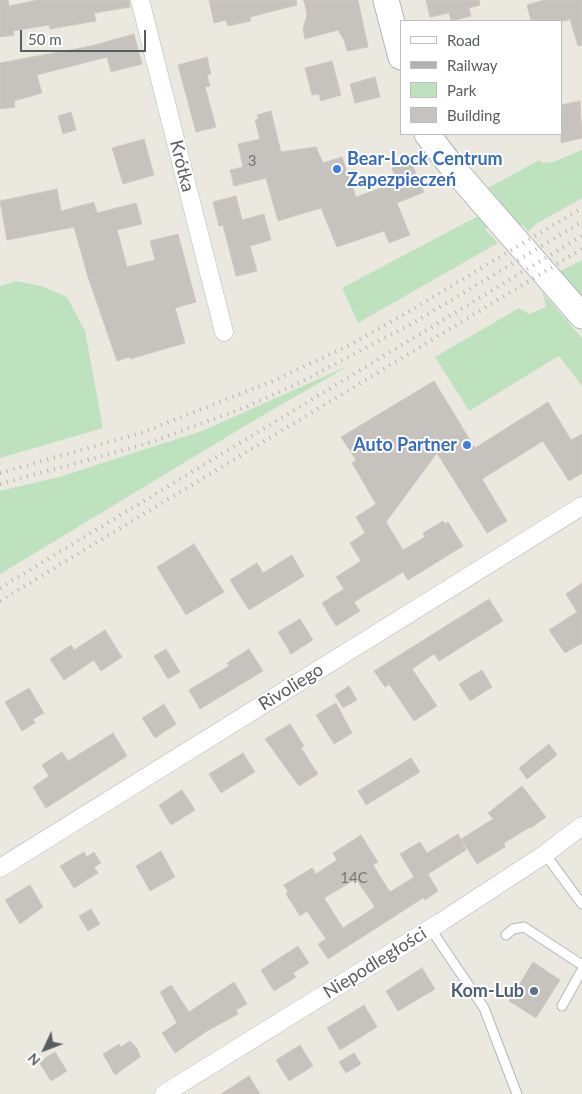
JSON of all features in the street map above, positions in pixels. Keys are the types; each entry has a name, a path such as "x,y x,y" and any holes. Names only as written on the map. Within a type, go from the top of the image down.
{"street":[{"name":"Krótka","path":"140,0 224,332"},
{"path":"386,0 400,53"},
{"path":"428,135 453,168 582,316"},
{"name":"Rivoliego","path":"0,868 582,506"},
{"name":"Niepodległości","path":"164,1094 430,928 545,854 582,826"}],"lane":[{"path":"545,854 582,904"},
{"path":"506,935 514,929 524,927 582,965"},
{"path":"430,928 484,1008 517,1094"},
{"path":"562,1006 582,970"}],"green space":[{"path":"582,150 582,198 536,224 528,232 523,225 515,225 486,189 539,160 543,163 553,162"},
{"path":"478,216 488,227 485,229 498,243 358,323 342,288"},
{"path":"582,260 582,299 559,272"},
{"path":"16,281 41,286 67,297 85,331 103,428 0,458 0,286"},
{"path":"542,292 582,338 582,386 559,356 469,411 435,357 519,308 529,314 546,307"},
{"path":"350,365 0,574 0,491 59,477 202,431"}],"building":[{"path":"0,0 8,0 9,6 38,0 129,0 130,7 94,13 96,21 50,29 49,25 13,31 14,35 0,37"},
{"path":"209,0 296,0 297,5 250,17 251,21 228,26 226,20 214,23"},
{"path":"304,0 358,0 368,47 347,51 344,40 338,30 305,39 303,29 307,15"},
{"path":"426,0 479,0 480,5 469,8 471,16 455,20 451,20 449,13 430,17"},
{"path":"544,0 582,0 582,45 578,46 570,19 565,21 531,20 527,5"},
{"path":"134,34 142,64 111,72 107,57 37,75 42,93 14,101 15,107 0,109 0,63 91,46"},
{"path":"207,57 211,74 207,75 210,86 205,87 216,127 196,132 178,65"},
{"path":"332,61 341,95 321,101 319,94 312,95 305,68"},
{"path":"375,77 380,97 355,103 350,84"},
{"path":"580,101 582,138 561,143 562,105"},
{"path":"271,111 281,152 316,147 323,163 342,157 356,197 397,182 392,168 411,162 424,192 397,203 410,235 389,243 384,231 337,247 321,208 278,221 266,178 234,186 230,170 243,167 238,144 260,139 255,120 259,119 257,115"},
{"path":"71,112 76,130 63,134 58,116"},
{"path":"144,139 154,175 123,184 112,148"},
{"path":"57,189 61,211 94,202 97,213 136,203 142,224 117,230 127,267 155,260 150,241 178,234 196,302 175,308 185,343 117,361 88,277 74,227 7,240 0,201"},
{"path":"236,196 242,220 264,214 271,240 250,246 257,271 236,276 223,225 219,226 213,202"},
{"path":"434,381 475,448 548,402 571,440 582,434 582,473 569,481 543,441 482,479 507,521 487,533 437,453 386,522 403,550 425,537 423,533 443,521 445,524 448,522 463,546 408,580 403,572 354,602 360,611 336,626 322,603 344,589 336,577 361,561 350,543 365,533 356,517 376,504 352,463 356,460 341,437"},
{"path":"194,544 224,592 186,615 157,567"},
{"path":"292,555 304,576 249,610 230,580 257,563 263,573"},
{"path":"582,583 582,643 565,653 549,630 577,612 566,594"},
{"path":"489,599 503,621 439,661 434,654 412,669 437,706 414,721 389,684 385,687 374,671"},
{"path":"300,619 313,640 291,654 278,632"},
{"path":"105,630 122,657 101,671 94,660 64,680 50,659 71,645 74,650"},
{"path":"166,649 180,672 168,679 154,656"},
{"path":"249,649 263,671 200,709 189,690 229,666 227,663"},
{"path":"482,670 492,687 470,701 459,684"},
{"path":"349,686 357,700 343,708 335,695"},
{"path":"29,688 44,713 33,719 35,723 22,731 5,702"},
{"path":"336,703 352,733 334,744 316,715"},
{"path":"164,704 176,724 155,738 142,718"},
{"path":"290,724 304,746 301,748 318,774 299,786 265,739"},
{"path":"113,733 127,756 46,808 33,787 49,776 42,765 62,752 68,761"},
{"path":"549,744 557,755 527,779 519,768"},
{"path":"243,753 255,772 221,793 209,774"},
{"path":"411,758 420,772 366,805 358,791"},
{"path":"522,786 546,817 504,843 505,847 477,864 461,839 493,819 488,813"},
{"path":"182,790 195,810 171,825 159,805"},
{"path":"458,834 466,850 428,874 438,891 425,900 423,898 328,959 318,944 326,939 307,911 300,916 286,894 288,892 284,885 312,868 316,874 337,860 333,853 361,835 378,862 373,865 390,892 414,877 400,854 420,842 427,853","holes":["356,879 375,907 343,928 324,898"]},
{"path":"161,851 175,877 150,891 136,866"},
{"path":"84,852 87,857 94,852 101,863 94,867 98,873 74,888 60,866"},
{"path":"30,885 43,907 20,924 5,900"},
{"path":"91,909 100,924 88,931 79,916"},
{"path":"298,946 309,963 293,973 296,977 274,991 261,970"},
{"path":"533,962 560,980 536,1018 509,1001"},
{"path":"422,968 435,989 398,1011 386,991"},
{"path":"234,982 247,1004 236,1010 238,1014 207,1031 175,1053 162,1033 177,1023 160,992 171,985 189,1012"},
{"path":"364,1005 377,1027 340,1050 327,1028"},
{"path":"130,1041 137,1048 140,1057 115,1075 103,1054 119,1044 121,1047"},
{"path":"300,1045 313,1066 289,1081 276,1060"},
{"path":"55,1052 67,1071 51,1081 39,1062"},
{"path":"354,1053 361,1064 346,1073 339,1062"},
{"path":"249,1076 260,1094 221,1094"}],"railway":[{"path":"0,473 141,433 273,381 348,346 582,208"},
{"path":"0,484 146,444 241,409 291,387 413,323 582,222"},
{"path":"0,588 582,236"},
{"path":"0,601 582,249"}],"place":[{"name":"Bear-Lock Centrum Zapezpieczeń","path":"337,169"},
{"name":"Auto Partner","path":"467,445"},
{"name":"Kom-Lub","path":"534,991"}]}
